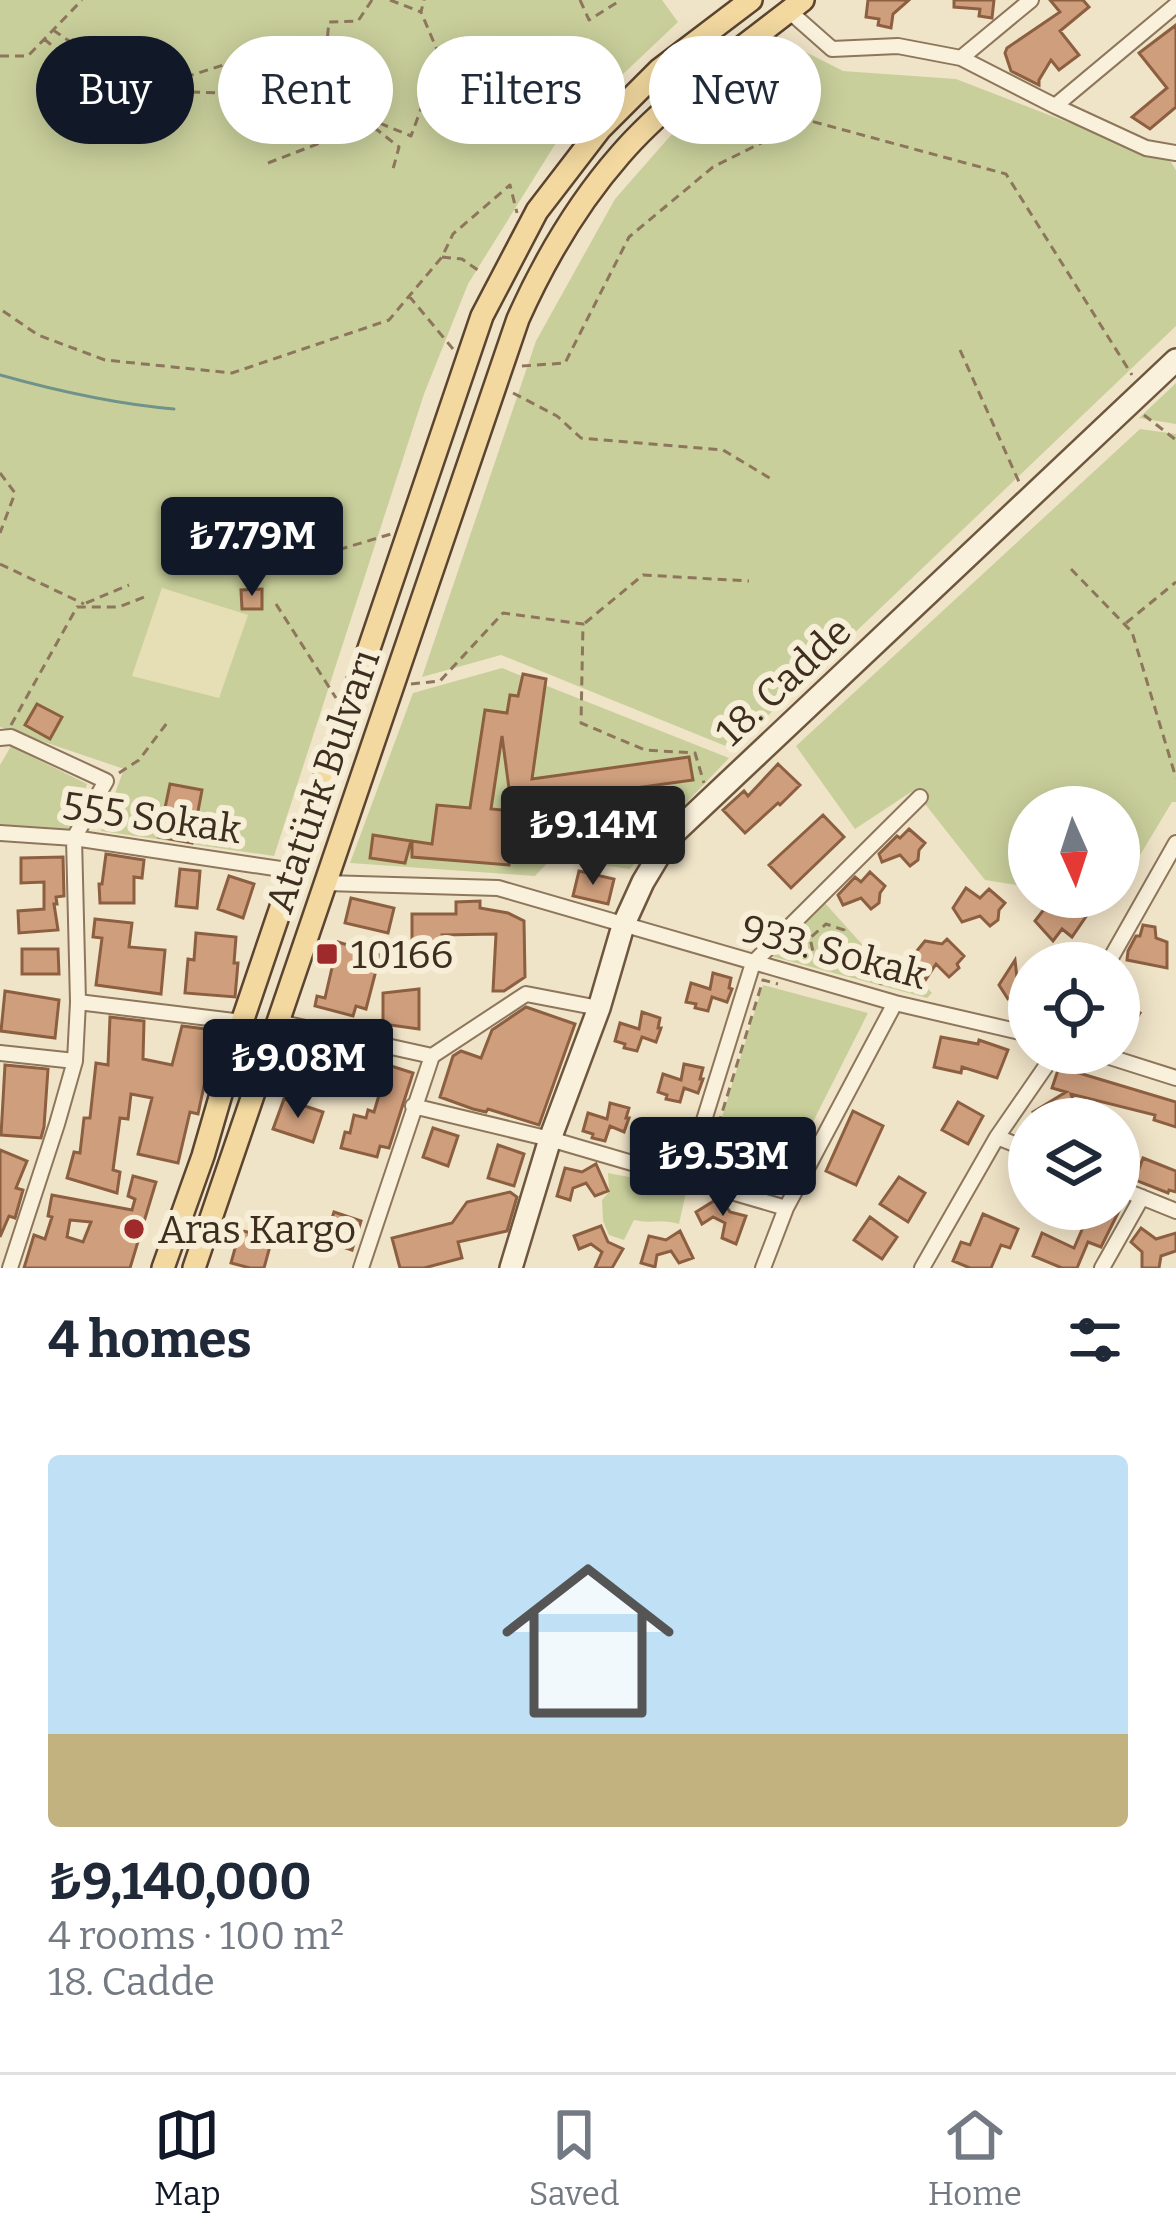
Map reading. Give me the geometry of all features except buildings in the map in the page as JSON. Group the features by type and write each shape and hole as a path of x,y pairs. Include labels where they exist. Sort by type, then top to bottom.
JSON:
{"main road":[{"name":"Atatürk Bulvarı","path":"164,1268 242,1022 482,316 537,211 600,129 722,8 751,0"},
{"name":"Atatürk Bulvarı","path":"194,1268 498,376 539,272 621,153 685,94 796,5"}],"street":[{"path":"961,58 1031,0"},
{"path":"1055,106 1176,2"},
{"path":"796,5 832,49 898,46 961,58 1146,148 1176,153"},
{"name":"18. Cadde","path":"516,1267 550,1139 599,1008 622,926 670,837 1176,360"},
{"path":"2,738 11,737 106,781 74,838 75,1061 10,1268"},
{"path":"686,1178 753,963 920,797"},
{"name":"555 Sokak","path":"0,833 74,838 294,871"},
{"path":"1120,942 1176,843"},
{"name":"933. Sokak","path":"326,884 498,888 895,1003 1008,1029"},
{"path":"361,1268 432,1056 526,994 599,1008"},
{"path":"78,1002 242,1022"},
{"path":"764,1268 786,1208 895,1003"},
{"path":"278,1022 432,1056"},
{"path":"0,1053 75,1061"},
{"path":"1140,1067 1176,1078"},
{"path":"922,1268 1041,1074"},
{"path":"413,1106 550,1139 786,1208"},
{"path":"998,1137 1008,1141"},
{"path":"1102,1268 1142,1197 1176,1211"}],"path":[{"path":"47,36 82,0"},
{"path":"327,36 329,22 358,21 372,0"},
{"path":"390,0 422,12"},
{"path":"393,129 411,136 440,57 422,12 424,0"},
{"path":"580,0 589,20 621,0"},
{"path":"53,30 112,70 158,62 182,78 218,67"},
{"path":"0,56 28,56 36,48"},
{"path":"498,376 565,363 629,237 713,167 807,120 1006,173 1136,398 1176,440"},
{"path":"393,142 399,147 393,169"},
{"path":"268,163 317,144"},
{"path":"3,310 38,334 104,360 232,373 389,320 442,256 453,234 510,184 523,238"},
{"path":"442,256 462,260 499,284"},
{"path":"409,296 466,363"},
{"path":"960,350 1027,500"},
{"path":"498,376 557,416 581,439 723,450 773,480"},
{"path":"0,473 15,493 0,533"},
{"path":"249,549 332,552 410,528"},
{"path":"0,564 84,604"},
{"path":"1071,569 1132,632 1176,778"},
{"path":"392,686 440,681 503,613 583,624 643,575 749,581"},
{"path":"1124,624 1176,582"},
{"path":"2,738 77,607 129,585"},
{"path":"77,607 119,607 147,596"},
{"path":"276,604 347,715"},
{"path":"583,624 581,723 645,749 694,753 710,800"},
{"path":"106,781 139,760 167,723"},
{"path":"826,982 832,962 846,950 844,930 826,924 810,938 814,956 832,962 884,974 875,997"},
{"path":"703,1175 763,980 785,986"}],"shaded area":[{"path":"162,588 248,615 219,699 132,676"}],"green space":[{"path":"0,0 662,0 678,22 663,36 649,36 649,49 625,72 625,36 417,36 417,144 555,144 468,284 424,394 274,856 101,831 124,769 0,727","holes":["162,588 248,615 219,698 132,676"]},
{"path":"821,60 843,71 956,79 1171,162 1176,170 1176,326 733,749 501,655 422,677 536,341 615,199 663,144 821,144"},
{"path":"1176,383 1176,424 1139,418"},
{"path":"1140,429 1176,434 1176,802 1140,855 1140,786 1008,786 1008,884 985,880 914,790 855,829 796,746"},
{"path":"502,668 729,758 630,869 552,858 535,876 350,863 413,693"},
{"path":"11,746 87,784 71,829 0,825 0,765"},
{"path":"824,902 878,962 895,955 932,993 927,998 770,956"},
{"path":"763,985 868,1013 779,1189 705,1172"},
{"path":"608,1173 687,1188 679,1224 634,1220 624,1240 609,1235 602,1200 609,1192"}],"waterway":[{"path":"0,375 86,396 174,409"}],"place":[{"name":"10166","path":"327,954"},
{"name":"Aras Kargo","path":"134,1229"}]}
